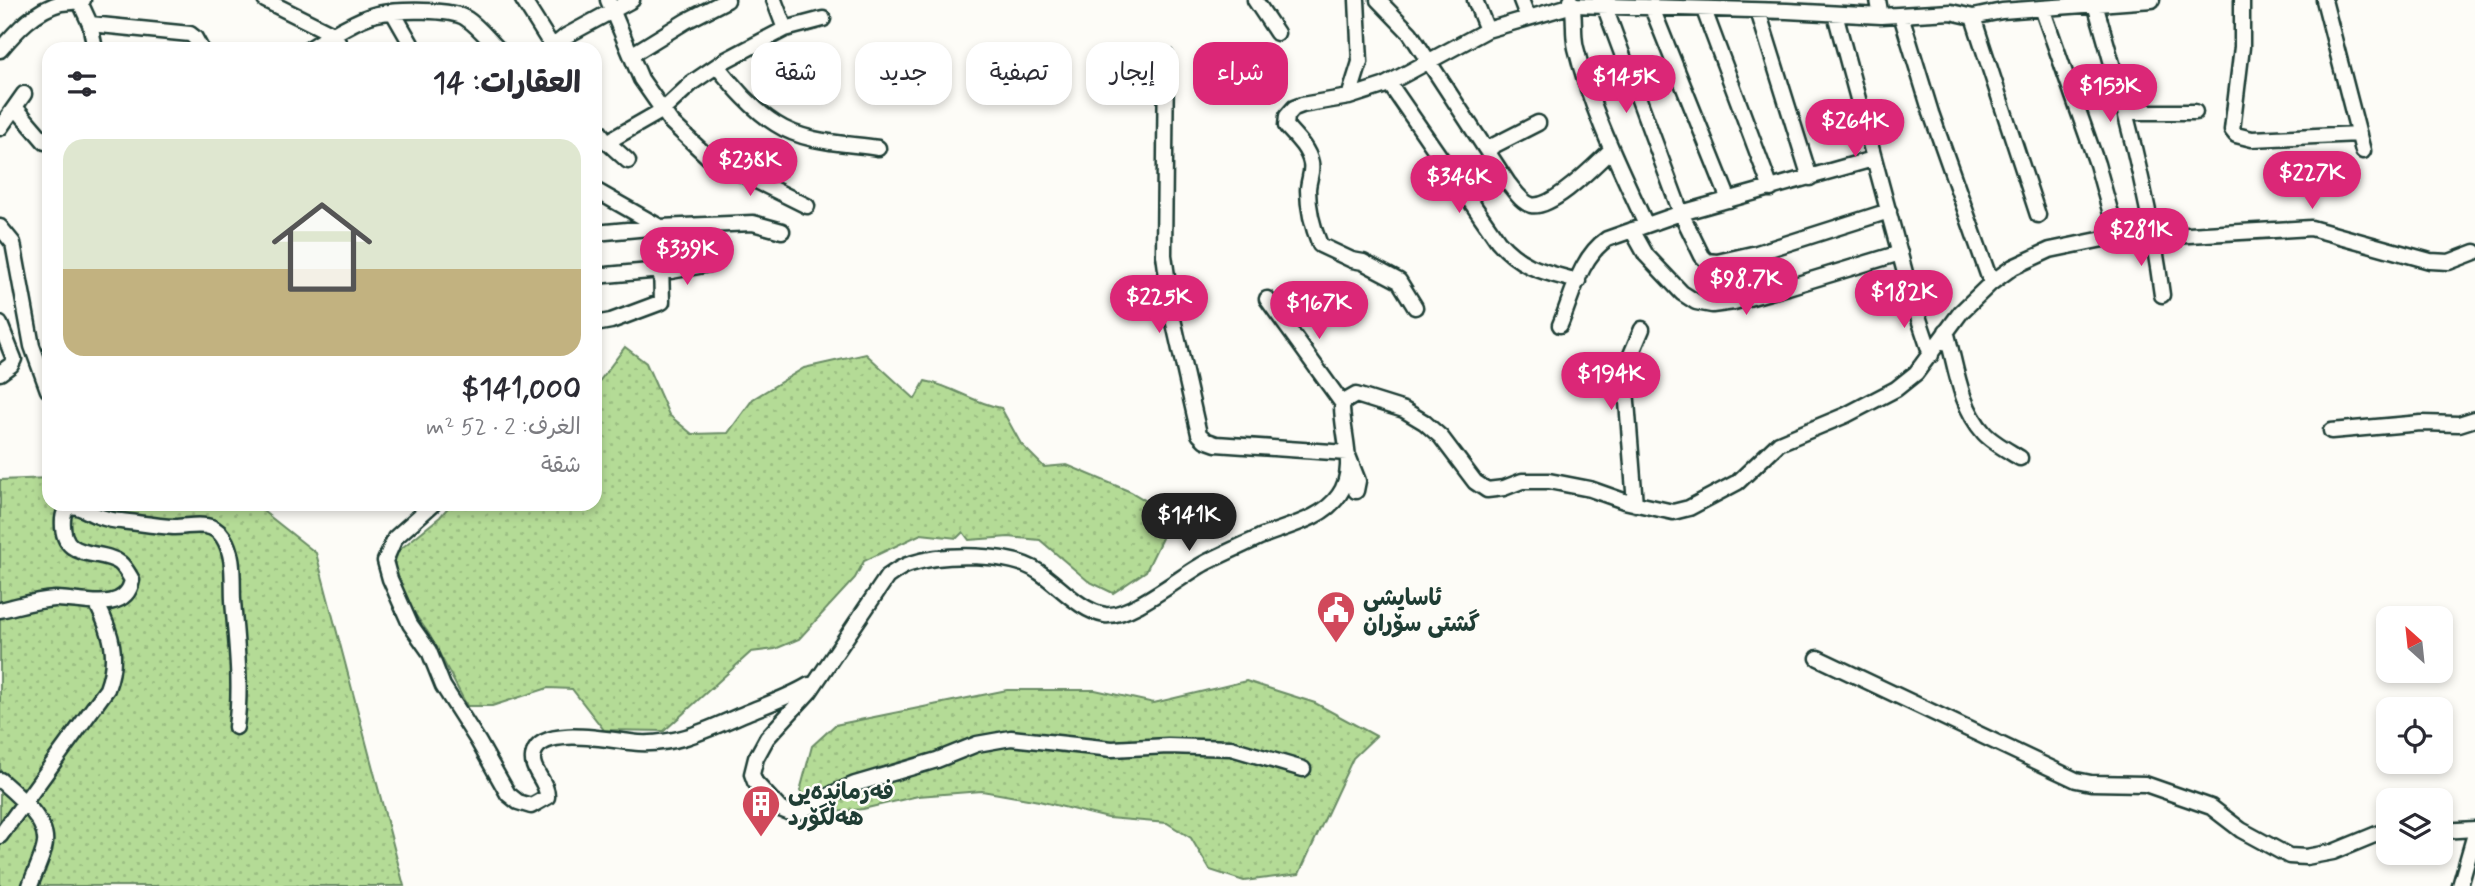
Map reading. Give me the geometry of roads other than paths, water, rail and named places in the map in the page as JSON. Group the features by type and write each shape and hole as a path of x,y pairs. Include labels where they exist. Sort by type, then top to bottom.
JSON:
{"street":[{"path":"0,50 23,24 38,13 60,4 81,0 94,42"},
{"path":"265,0 333,34 338,42"},
{"path":"523,0 548,42"},
{"path":"558,42 611,5 632,0"},
{"path":"631,54 727,0"},
{"path":"774,0 785,29"},
{"path":"1255,0 1277,33"},
{"path":"1349,97 1360,62 1357,0"},
{"path":"1378,0 1410,33 1508,183 1522,199 1539,205 1571,186 1611,150"},
{"path":"1475,0 1487,30"},
{"path":"1521,0 1528,18"},
{"path":"1878,0 1881,16"},
{"path":"1415,307 1399,281 1363,262 1352,260 1320,245 1313,229 1308,188 1311,161 1303,146 1286,126 1286,116 1301,105 1349,97 1389,83 1487,30 1572,3 1652,8 1676,4 1704,10 1742,5 1758,11 1788,6 1881,16 1950,6 1973,17 2002,11 2152,0"},
{"path":"2242,0 2242,47 2232,130 2236,135 2252,139 2359,134"},
{"path":"2324,0 2363,151"},
{"path":"1572,3 1575,46 1646,255 1682,293 1696,302 1712,305 1734,302 1900,253"},
{"path":"2095,4 2125,112 2154,237 2162,295"},
{"path":"323,42 333,34 371,16 431,5 467,18 491,42"},
{"path":"611,5 641,79 671,122 708,157 807,206"},
{"path":"1604,5 1681,213 1707,261 1717,262 1757,253 1889,211"},
{"path":"1652,8 1729,201"},
{"path":"2042,8 2097,164 2112,214 2113,237"},
{"path":"1704,10 1771,189"},
{"path":"1758,11 1810,178"},
{"path":"394,13 410,42"},
{"path":"1835,13 1911,295 1931,355"},
{"path":"1900,15 1935,125 1991,283"},
{"path":"1973,17 2038,215"},
{"path":"607,142 663,110 693,82 717,66 785,29 823,19"},
{"path":"90,24 190,34 197,42"},
{"path":"717,66 735,89 777,125 820,140 878,148"},
{"path":"1389,83 1498,241 1510,254 1534,269 1578,281"},
{"path":"0,128 24,94"},
{"path":"1166,105 1164,255 1173,319 1199,434 1205,440 1216,444 1347,453"},
{"path":"15,107 42,138"},
{"path":"2125,112 2195,112"},
{"path":"1487,149 1538,123"},
{"path":"602,135 628,161"},
{"path":"1560,325 1588,256 1607,239 1681,213 1873,159"},
{"path":"602,194 660,227"},
{"path":"602,232 753,223 782,231"},
{"path":"602,323 662,302 660,227"},
{"path":"0,228 13,243 32,346 42,374"},
{"path":"1342,403 1356,395 1404,410 1441,437 1475,482 1493,491 1522,481 1549,481 1590,489 1635,504 1673,512 1689,508 1738,482 1779,443 1846,415 1896,389 1916,373 1961,312 1991,283 2012,267 2050,250 2113,237 2311,228 2430,261 2449,262 2475,252"},
{"path":"602,274 671,271 710,264"},
{"path":"1267,299 1342,403 1349,472 1338,498 1327,508 1307,519 1205,563 1119,614 1098,613 1037,570 1021,562 1004,558 936,559 910,564 887,577 817,681 767,738 756,758 752,774 764,793 780,809 790,814 855,784 937,760 976,744 1011,738 1112,749 1168,746 1231,748 1303,769"},
{"path":"0,324 14,359 11,365 0,373"},
{"path":"1635,504 1625,376 1627,364 1642,329"},
{"path":"1946,331 1957,367 1959,385 1972,414 1984,434 2020,458"},
{"path":"2331,430 2421,423 2459,424 2475,419"},
{"path":"1347,453 1359,481 1356,491"},
{"path":"0,610 56,599 108,603 131,588 132,580 120,563 76,550 70,543 63,519 66,511"},
{"path":"89,511 116,521 173,527 208,526 218,530 229,549 232,569 240,672 236,727"},
{"path":"424,511 396,538 385,561 390,579 410,624 429,651 443,686 508,794 518,802 531,806 547,797 547,790 533,763 539,744 552,738 569,736 642,743 699,735 774,703 817,681"},
{"path":"0,835 107,689 114,671 113,644 108,625 97,604"},
{"path":"1818,658 2076,780 2091,783 2145,784 2211,807 2241,830 2289,856 2306,857 2333,852 2376,834"},
{"path":"0,780 36,814 44,831 45,843 30,886"},
{"path":"2453,831 2475,831 2460,886"}],"place":[{"name":"ئاسایشی گشتی سۆران","path":"1336,644"},
{"name":"فەرماندەیی هەڵگۆرد","path":"761,838"}]}
